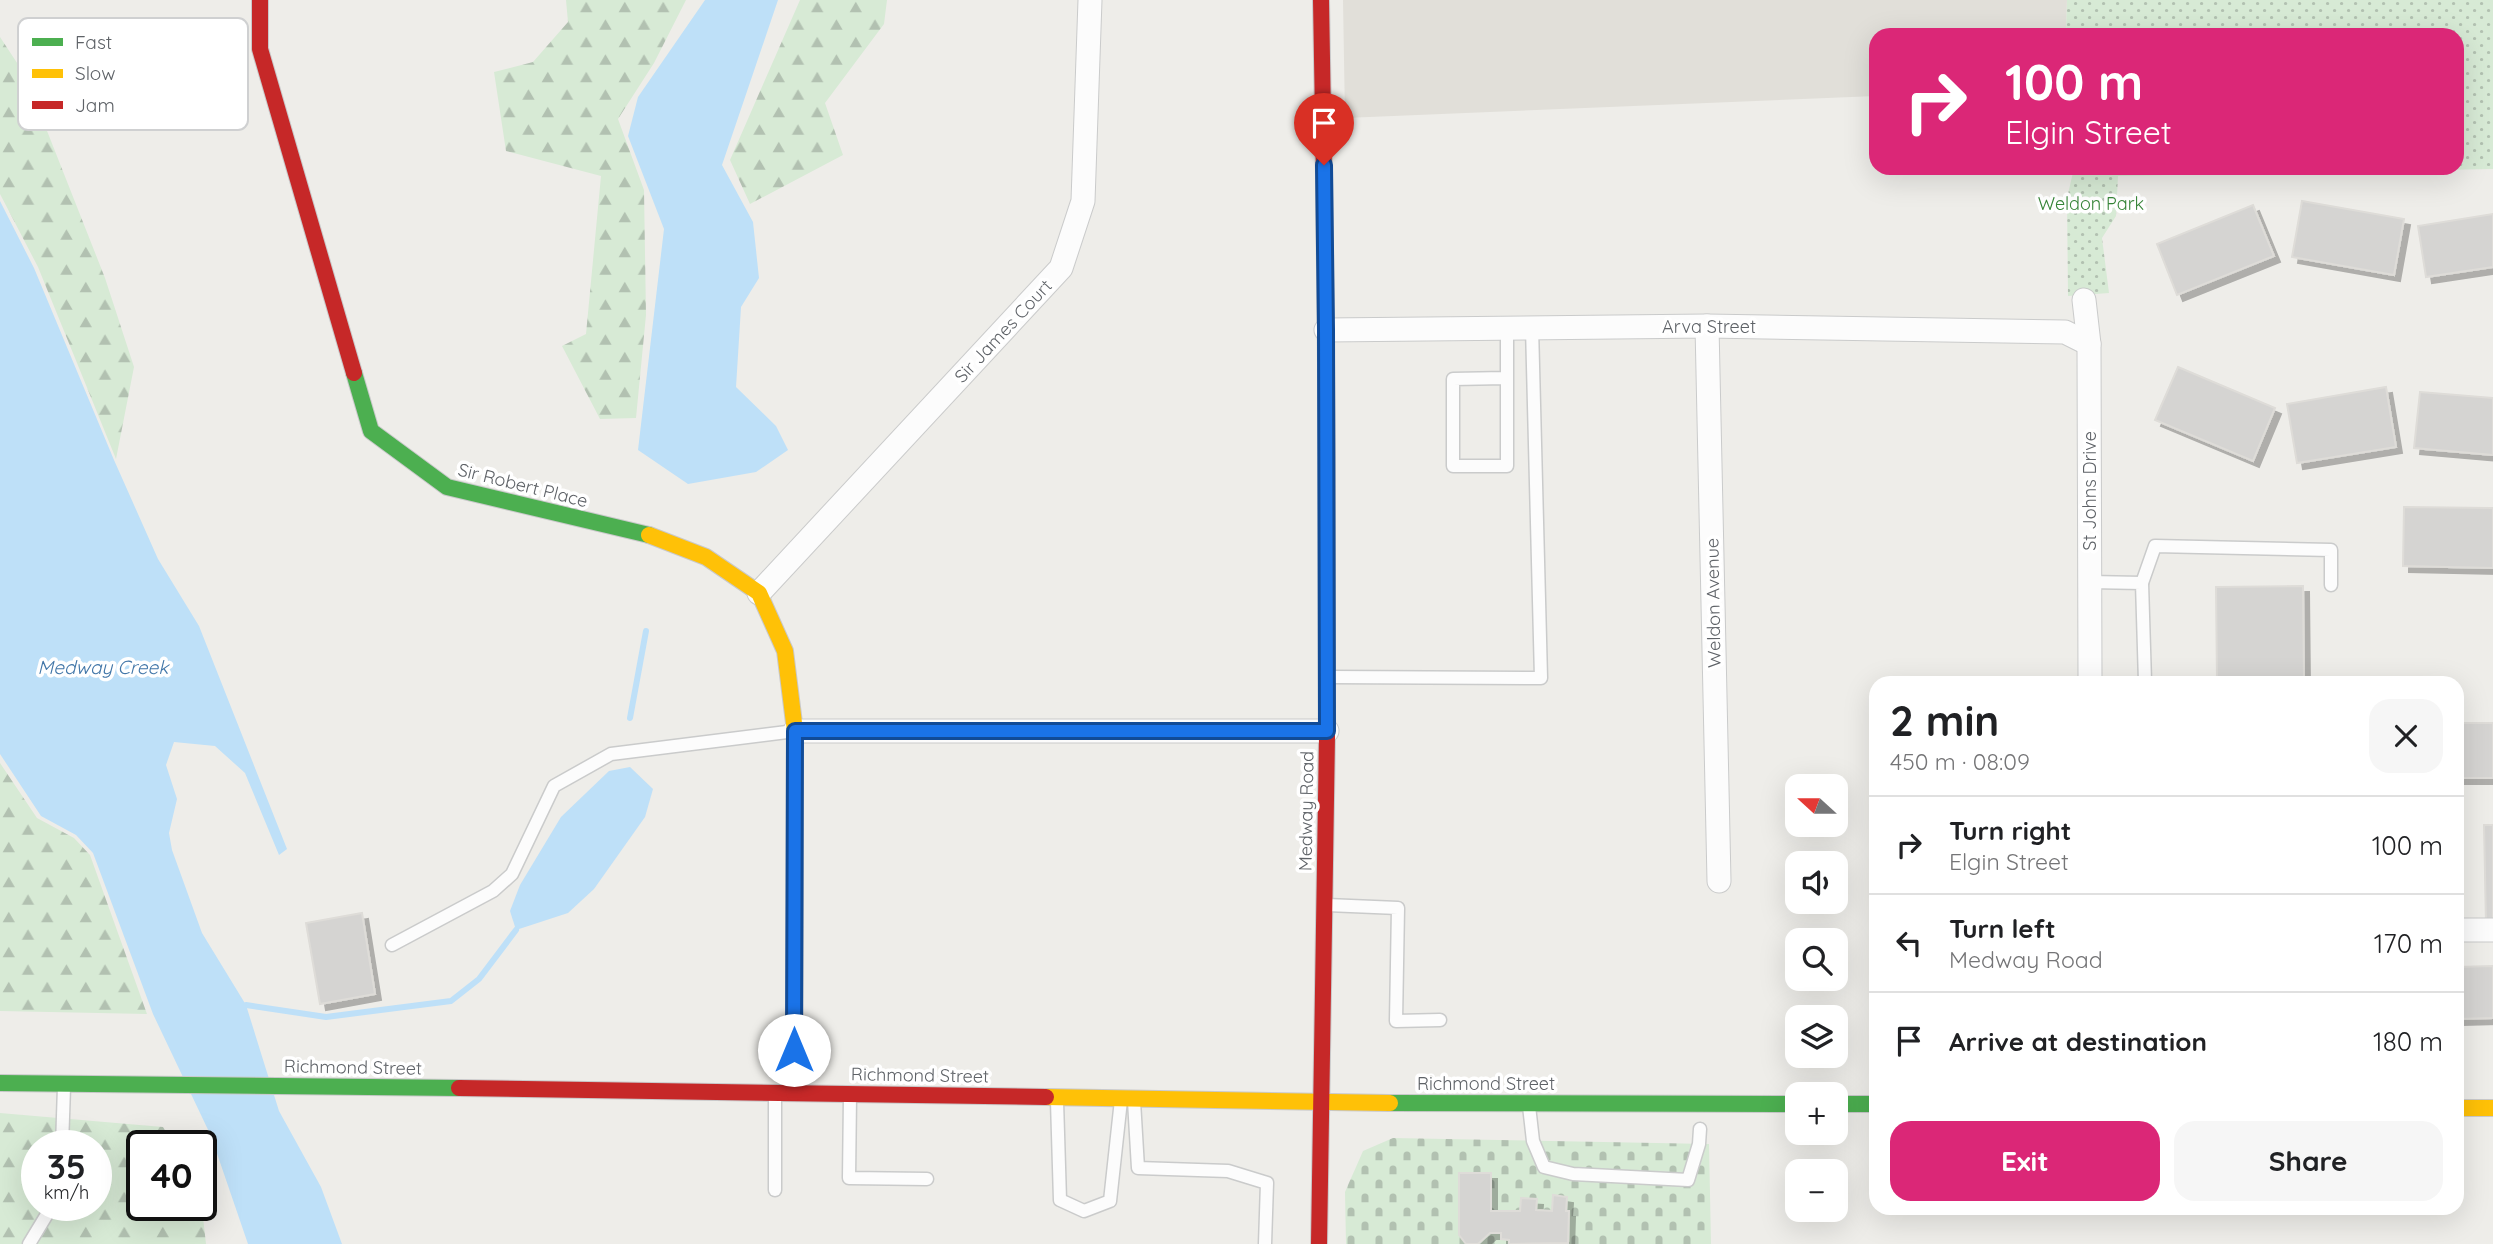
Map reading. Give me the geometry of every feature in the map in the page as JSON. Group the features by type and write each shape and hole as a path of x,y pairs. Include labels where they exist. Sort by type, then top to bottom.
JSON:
{"main road":[{"name":"Sir Robert Place","path":"260,0 260,49 370,431 447,487 658,537 706,557 759,593"},
{"name":"Medway Road","path":"1319,1244 1318,1104 1327,731 1326,330 1321,0"},
{"path":"759,593 785,651 795,731 794,1093"},
{"name":"Richmond Street","path":"0,1083 1127,1098 1318,1104 1785,1104"},
{"path":"1848,1104 1869,1104"},
{"path":"2464,1108 2493,1108"}],"street":[{"name":"Sir James Court","path":"759,593 1061,268 1083,201 1090,0"},
{"name":"St Johns Drive","path":"2084,300 2089,344 2091,676"},
{"name":"Arva Street","path":"1326,330 1707,326 2065,332 2089,344"},
{"name":"Weldon Avenue","path":"1707,326 1719,881"},
{"path":"795,731 1327,731"},
{"path":"2464,930 2493,930"},
{"path":"2493,1108 2493,1116"}],"lane":[{"path":"1505,378 1453,379 1452,466 1507,466 1507,327"},
{"path":"1327,677 1541,678 1532,327"},
{"path":"2145,676 2142,583 2155,546 2330,551 2331,584"},
{"path":"2090,582 2142,583"},
{"path":"392,945 493,891 503,883 512,874 554,786 611,754 795,731"},
{"path":"1323,904 1398,908 1396,1021 1440,1020"},
{"path":"63,1130 64,1083"},
{"path":"775,1093 775,1190"},
{"path":"850,1094 849,1178 928,1179"},
{"path":"1057,1097 1060,1200 1084,1211 1110,1201 1127,1098"},
{"path":"1127,1098 1138,1168 1228,1171 1266,1183 1265,1244"},
{"path":"1529,1102 1533,1141 1544,1167 1573,1174 1688,1180 1699,1144 1700,1129"},
{"path":"29,1244 43,1221"}],"shaded area":[{"path":"1343,0 2067,0 2066,28 1869,28 1869,96 1345,118"}],"green space":[{"path":"566,0 686,0 654,63 618,119 644,190 646,315 636,418 600,419 562,346 586,334 601,176 506,151 494,72 533,62 568,22"},
{"path":"800,0 887,0 884,24 825,103 843,155 750,204 730,160"},
{"name":"Weldon Park","path":"2067,0 2493,0 2493,169 2464,170 2464,28 2066,28"},
{"path":"0,37 18,64 18,130 47,130 105,278 134,367 116,459 38,267 0,194"},
{"name":"Weldon Park","path":"2072,175 2172,175 2118,176 2116,216 2102,238 2109,293 2068,296 2067,198"},
{"path":"0,763 37,818 74,838 90,855 147,1014 0,1011"},
{"path":"0,1113 163,1127 165,1130 126,1130 126,1221 203,1221 206,1244 0,1244"},
{"path":"1393,1138 1709,1144 1711,1244 1346,1244 1345,1192 1363,1151"}],"water":[{"path":"705,0 778,0 722,165 753,222 759,278 741,307 736,387 776,426 788,450 756,472 688,484 638,450 664,229 628,136 638,97"},
{"name":"Medway Creek","path":"0,201 34,268 158,559 199,626 287,849 279,855 245,773 215,746 174,742 166,765 177,799 169,833 172,850 202,933 246,1005 279,1111 321,1187 342,1244 248,1244 217,1154 217,1130 208,1130 153,1014 93,853 76,835 41,816 0,754"},
{"path":"630,767 653,789 645,817 594,889 568,913 516,930 510,911 520,885 561,817 609,771"}],"building":[{"path":"2302,201 2404,219 2394,275 2292,257"},
{"path":"2253,205 2274,256 2177,295 2157,244"},
{"path":"2493,214 2493,267 2426,277 2418,226"},
{"path":"2178,367 2275,408 2253,461 2155,420"},
{"path":"2386,387 2396,447 2297,463 2287,404"},
{"path":"2420,392 2493,398 2493,455 2414,448"},
{"path":"2404,507 2493,508 2493,568 2403,566"},
{"path":"2303,586 2304,676 2217,676 2216,587"},
{"path":"2464,723 2493,723 2493,778 2464,778"},
{"path":"2484,825 2493,825 2493,924 2486,924"},
{"path":"362,913 375,994 320,1004 306,923"},
{"path":"2493,966 2493,1018 2464,1019 2464,967"},
{"path":"1459,1173 1491,1173 1491,1211 1520,1211 1521,1198 1537,1199 1536,1210 1552,1211 1553,1195 1567,1197 1568,1243 1509,1244 1509,1240 1501,1239 1501,1233 1490,1233 1478,1244 1466,1244 1459,1235"}],"waterway":[{"path":"630,718 646,631"},
{"path":"246,1005 326,1017 451,1001 479,979 516,930"}],"traffic: fast":[{"path":"1324,175 1327,736"},
{"path":"354,373 371,431 447,487 649,535"},
{"path":"0,1083 459,1088"},
{"path":"1390,1103 1785,1104"},
{"path":"1848,1104 1869,1104"}],"traffic: slow":[{"path":"649,535 706,557 759,593 785,651 795,731 795,900"},
{"path":"1046,1097 1390,1103"},
{"path":"2464,1108 2493,1108"}],"traffic: jam":[{"path":"260,0 260,49 354,373"},
{"path":"1321,0 1324,175"},
{"path":"1319,1244 1327,736"},
{"path":"794,1093 795,900"},
{"path":"459,1088 1046,1097"}],"route":[{"path":"794,1050 795,731 1327,731 1324,165"}]}
